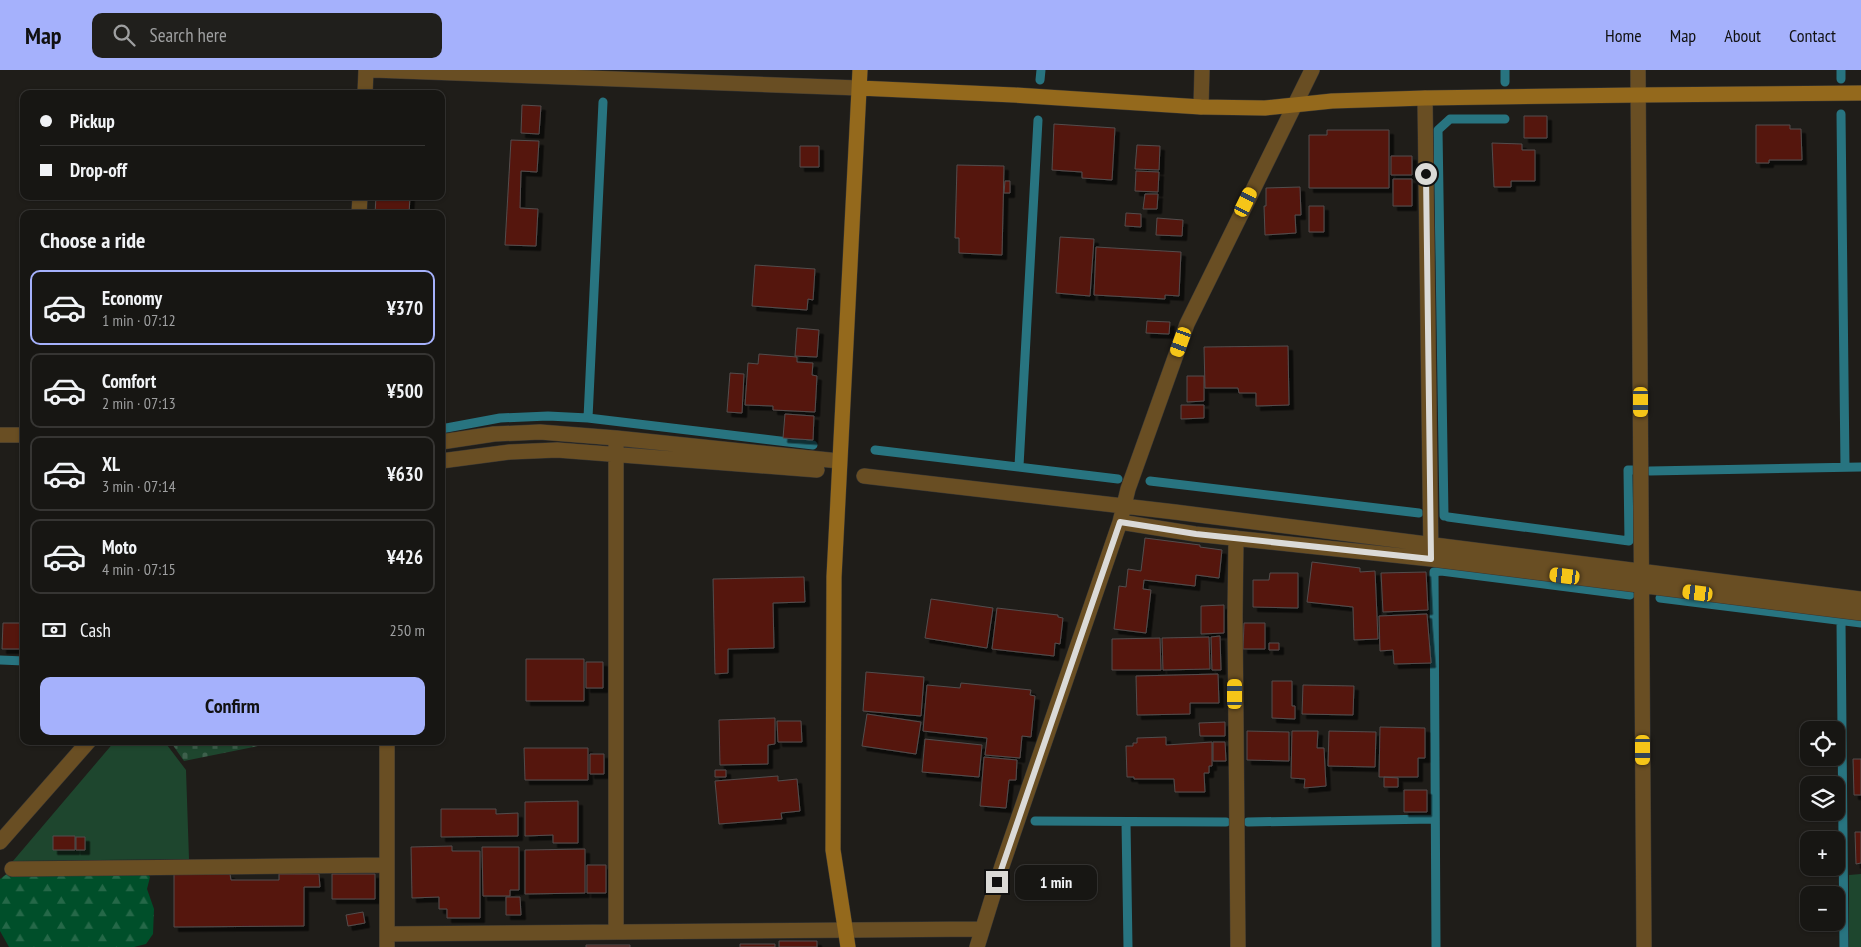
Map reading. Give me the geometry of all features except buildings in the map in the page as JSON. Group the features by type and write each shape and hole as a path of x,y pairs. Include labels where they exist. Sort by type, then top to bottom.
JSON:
{"street":[{"path":"365,90 366,70"},
{"path":"373,70 613,75 1014,95 1201,107 1265,108 1332,101 1425,98 1861,93"},
{"path":"848,947 833,850 834,577 860,70"},
{"path":"1201,107 1202,70"},
{"path":"977,947 1120,522 1128,489 1187,324 1312,70"},
{"path":"1638,70 1644,947"},
{"path":"1425,98 1431,552"},
{"path":"445,441 494,434 540,432 839,461"},
{"path":"0,435 20,435"},
{"path":"616,438 616,932"},
{"path":"445,460 510,452 557,450 817,470"},
{"path":"864,476 1124,506 1431,552 1642,578 1861,599"},
{"path":"1120,522 1236,538 1431,552"},
{"path":"1236,538 1238,947"},
{"path":"1642,578 1861,613"},
{"path":"0,842 85,745"},
{"path":"387,745 387,940 616,932 982,929"},
{"path":"12,869 387,865"}],"green space":[{"path":"112,745 167,745 186,770 189,859 13,861"},
{"path":"173,745 263,745 184,761"},
{"path":"146,872 150,877 147,889 154,909 153,934 146,944 134,947 9,947 0,931 0,879 8,873"},
{"path":"1861,874 1861,947 1849,947 1849,875"}],"waterway":[{"path":"1040,80 1041,70"},
{"path":"1505,70 1505,82"},
{"path":"1841,70 1841,79"},
{"path":"588,418 603,102"},
{"path":"1841,114 1845,467"},
{"path":"1444,516 1438,130 1450,119 1505,119"},
{"path":"1019,466 1038,120"},
{"path":"445,428 500,418 548,416 588,418 813,445"},
{"path":"875,450 1118,479"},
{"path":"1650,471 1861,467"},
{"path":"1448,517 1629,541 1628,470 1633,470"},
{"path":"1150,481 1419,513"},
{"path":"1436,947 1434,572 1441,571 1630,595"},
{"path":"1660,598 1861,623"},
{"path":"1841,621 1844,947"},
{"path":"0,660 20,661"},
{"path":"1248,822 1435,819"},
{"path":"1035,821 1226,822"},
{"path":"1126,822 1128,947"}],"route":[{"path":"997,882 1120,522 1196,534 1431,559 1426,174"}]}
